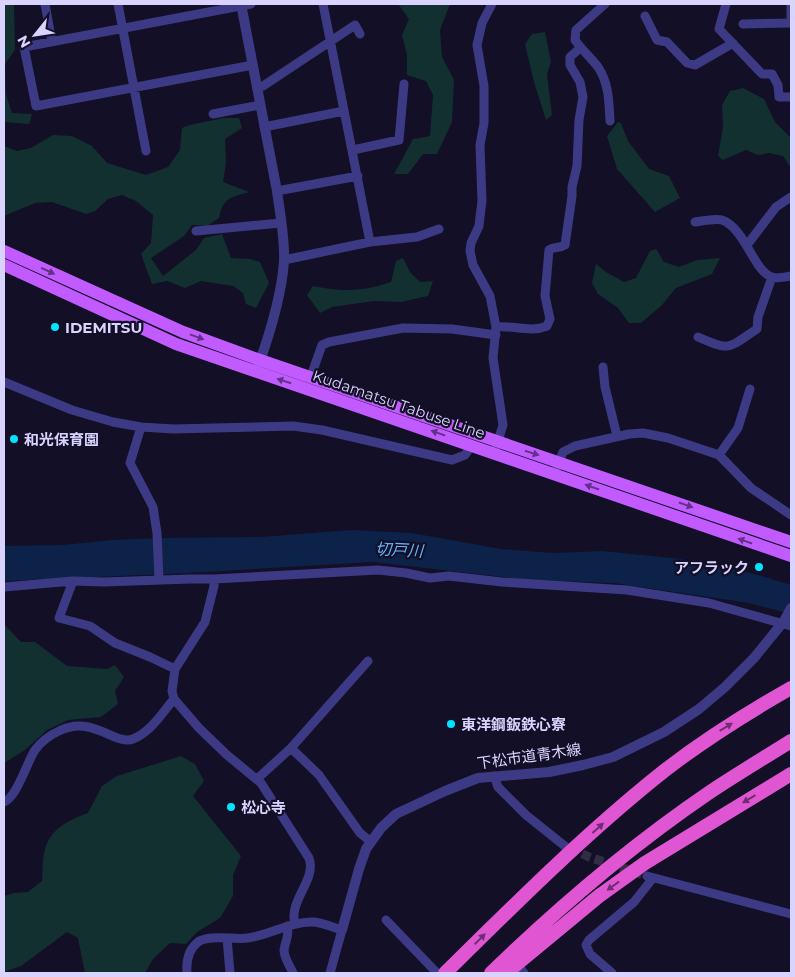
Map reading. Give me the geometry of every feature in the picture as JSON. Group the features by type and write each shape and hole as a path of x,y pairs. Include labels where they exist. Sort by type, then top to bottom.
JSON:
{"highway":[{"path":"446,973 598,828 664,771 717,733 791,688"},
{"path":"491,973 541,925 645,839 711,791 791,742"},
{"path":"506,973 520,968 599,896 645,863 791,774"}],"main road":[{"name":"Kudamatsu Tabuse Line","path":"4,251 258,366 472,445 496,447 559,462 791,542"},
{"name":"Kudamatsu Tabuse Line","path":"4,265 176,344 258,366 311,376 496,447 554,474 788,555"}],"street":[{"path":"45,4 52,42"},
{"path":"118,4 146,152"},
{"path":"253,65 36,106 24,47 244,4 257,88 277,191 284,260 277,302 258,366"},
{"path":"323,4 370,242"},
{"path":"492,4 482,23 477,45 484,86 484,123 480,145 482,201 479,226 470,243 470,251 473,265 490,296 496,331 493,358 503,425 496,447"},
{"path":"605,4 576,30 575,40 598,67 604,78 609,96 610,121"},
{"path":"726,4 719,29 762,74 772,74 778,85 779,97 791,97"},
{"path":"743,24 791,23 791,4"},
{"path":"645,16 657,40 666,42 687,64 695,64 733,44"},
{"path":"257,88 263,86 355,25 360,34"},
{"path":"311,376 322,345 328,342 403,328 496,331 505,326 538,330 547,326 550,319 545,296 549,250 553,247 562,247 564,245 572,187 577,166 579,120 583,97 580,82 570,65 570,57 580,48"},
{"path":"353,150 399,140 404,84"},
{"path":"213,114 260,105"},
{"path":"264,127 344,111"},
{"path":"277,191 358,176"},
{"path":"747,245 776,207 791,197"},
{"path":"695,222 720,220 729,224 747,245 766,274 781,278 791,276"},
{"path":"196,231 281,223"},
{"path":"284,260 370,242 417,237 439,229"},
{"path":"698,337 724,348 757,329 758,317 772,277"},
{"path":"603,367 605,387 617,436"},
{"path":"4,382 72,410 113,422 141,427 174,429 293,426 322,430 452,460 465,455 472,445"},
{"path":"719,455 738,428 750,389"},
{"path":"141,427 130,463 153,506 157,534 159,578"},
{"path":"554,474 563,452 575,446 617,436 644,433 668,438 719,455 751,488 791,515"},
{"path":"788,555 791,542"},
{"path":"4,587 73,581 104,582 159,578 214,580 378,570 430,578 450,576 502,582 627,590 709,603 785,624"},
{"path":"214,580 205,622 175,669 172,691 174,699 183,712 220,749 257,779 309,858 311,864 294,911 284,950 293,973"},
{"path":"73,581 59,618 90,626 115,643 175,669"},
{"name":"下松市道青木線","path":"330,973 359,869 370,841 396,814 467,781 494,776 549,772 583,765 613,757 664,732 699,709 725,687 785,624 791,608"},
{"path":"257,779 291,748 368,661"},
{"path":"4,802 14,794 36,748 48,736 62,729 76,726 92,726 119,739 128,741 134,739 161,717 174,699"},
{"path":"291,748 318,775 360,833 370,841"},
{"path":"494,776 498,787 526,815 566,847"},
{"path":"612,973 590,954 586,944 634,902 650,877 791,914"},
{"path":"386,920 437,973"},
{"path":"187,973 187,960 191,948 200,940 247,938 291,925 314,922 342,930"},
{"path":"227,938 230,973"}],"green space":[{"path":"4,4 14,4 15,50 5,64 6,94 12,113 32,114 29,124 4,122"},
{"path":"398,4 450,4 440,30 442,57 454,80 452,122 437,154 423,154 408,174 394,174 413,139 430,136 433,95 426,81 407,75 407,55 402,35 409,19"},
{"path":"545,32 551,62 547,74 552,115 546,120 525,44 532,34"},
{"path":"743,88 764,99 775,122 791,138 791,168 783,156 769,153 758,155 746,150 723,160 718,156 723,127 722,105 730,91"},
{"path":"222,118 239,118 242,128 225,139 226,163 223,182 249,192 229,199 223,206 219,218 207,226 192,225 184,236 151,258 163,276 196,250 204,238 222,234 231,258 250,259 260,262 269,283 256,308 246,304 243,293 233,286 201,281 185,288 167,281 152,284 141,254 151,243 153,215 136,201 122,195 108,199 95,211 86,214 52,202 35,203 4,216 4,146 17,151 31,148 53,135 72,136 92,146 107,163 146,175 168,167 180,150 182,128"},
{"path":"618,122 621,123 628,141 649,169 669,176 680,198 655,212 617,169 607,136"},
{"path":"656,249 664,262 679,267 697,260 720,258 712,274 676,288 662,305 641,323 629,323 618,308 598,294 592,283 596,264 624,282 636,278 650,251"},
{"path":"403,258 410,272 420,282 433,281 428,296 401,302 374,301 332,307 320,313 307,295 313,286 352,290 370,288 391,282 396,261"},
{"path":"4,624 21,642 35,642 67,666 107,669 115,665 124,677 115,691 118,704 101,717 68,720 47,730 25,750 4,763"},
{"path":"181,756 195,764 204,781 193,796 241,856 233,875 233,896 220,918 197,932 186,944 170,943 153,959 145,973 85,973 78,938 67,932 21,966 4,972 4,896 28,892 42,881 44,853 48,842 56,830 88,813 102,786 117,776"}],"water":[{"name":"切戸川","path":"351,530 412,533 501,549 554,553 602,551 681,559 755,574 791,585 791,614 749,603 614,583 529,580 373,562 189,573 4,581 4,546 63,545 111,540 161,538 261,537"}],"tunnel":[{"path":"570,848 589,857 647,876"}],"place":[{"name":"IDEMITSU","path":"55,327"},
{"name":"和光保育園","path":"14,439"},
{"name":"アフラック","path":"759,567"},
{"name":"東洋鋼鈑鉄心寮","path":"451,724"},
{"name":"松心寺","path":"231,807"}]}
